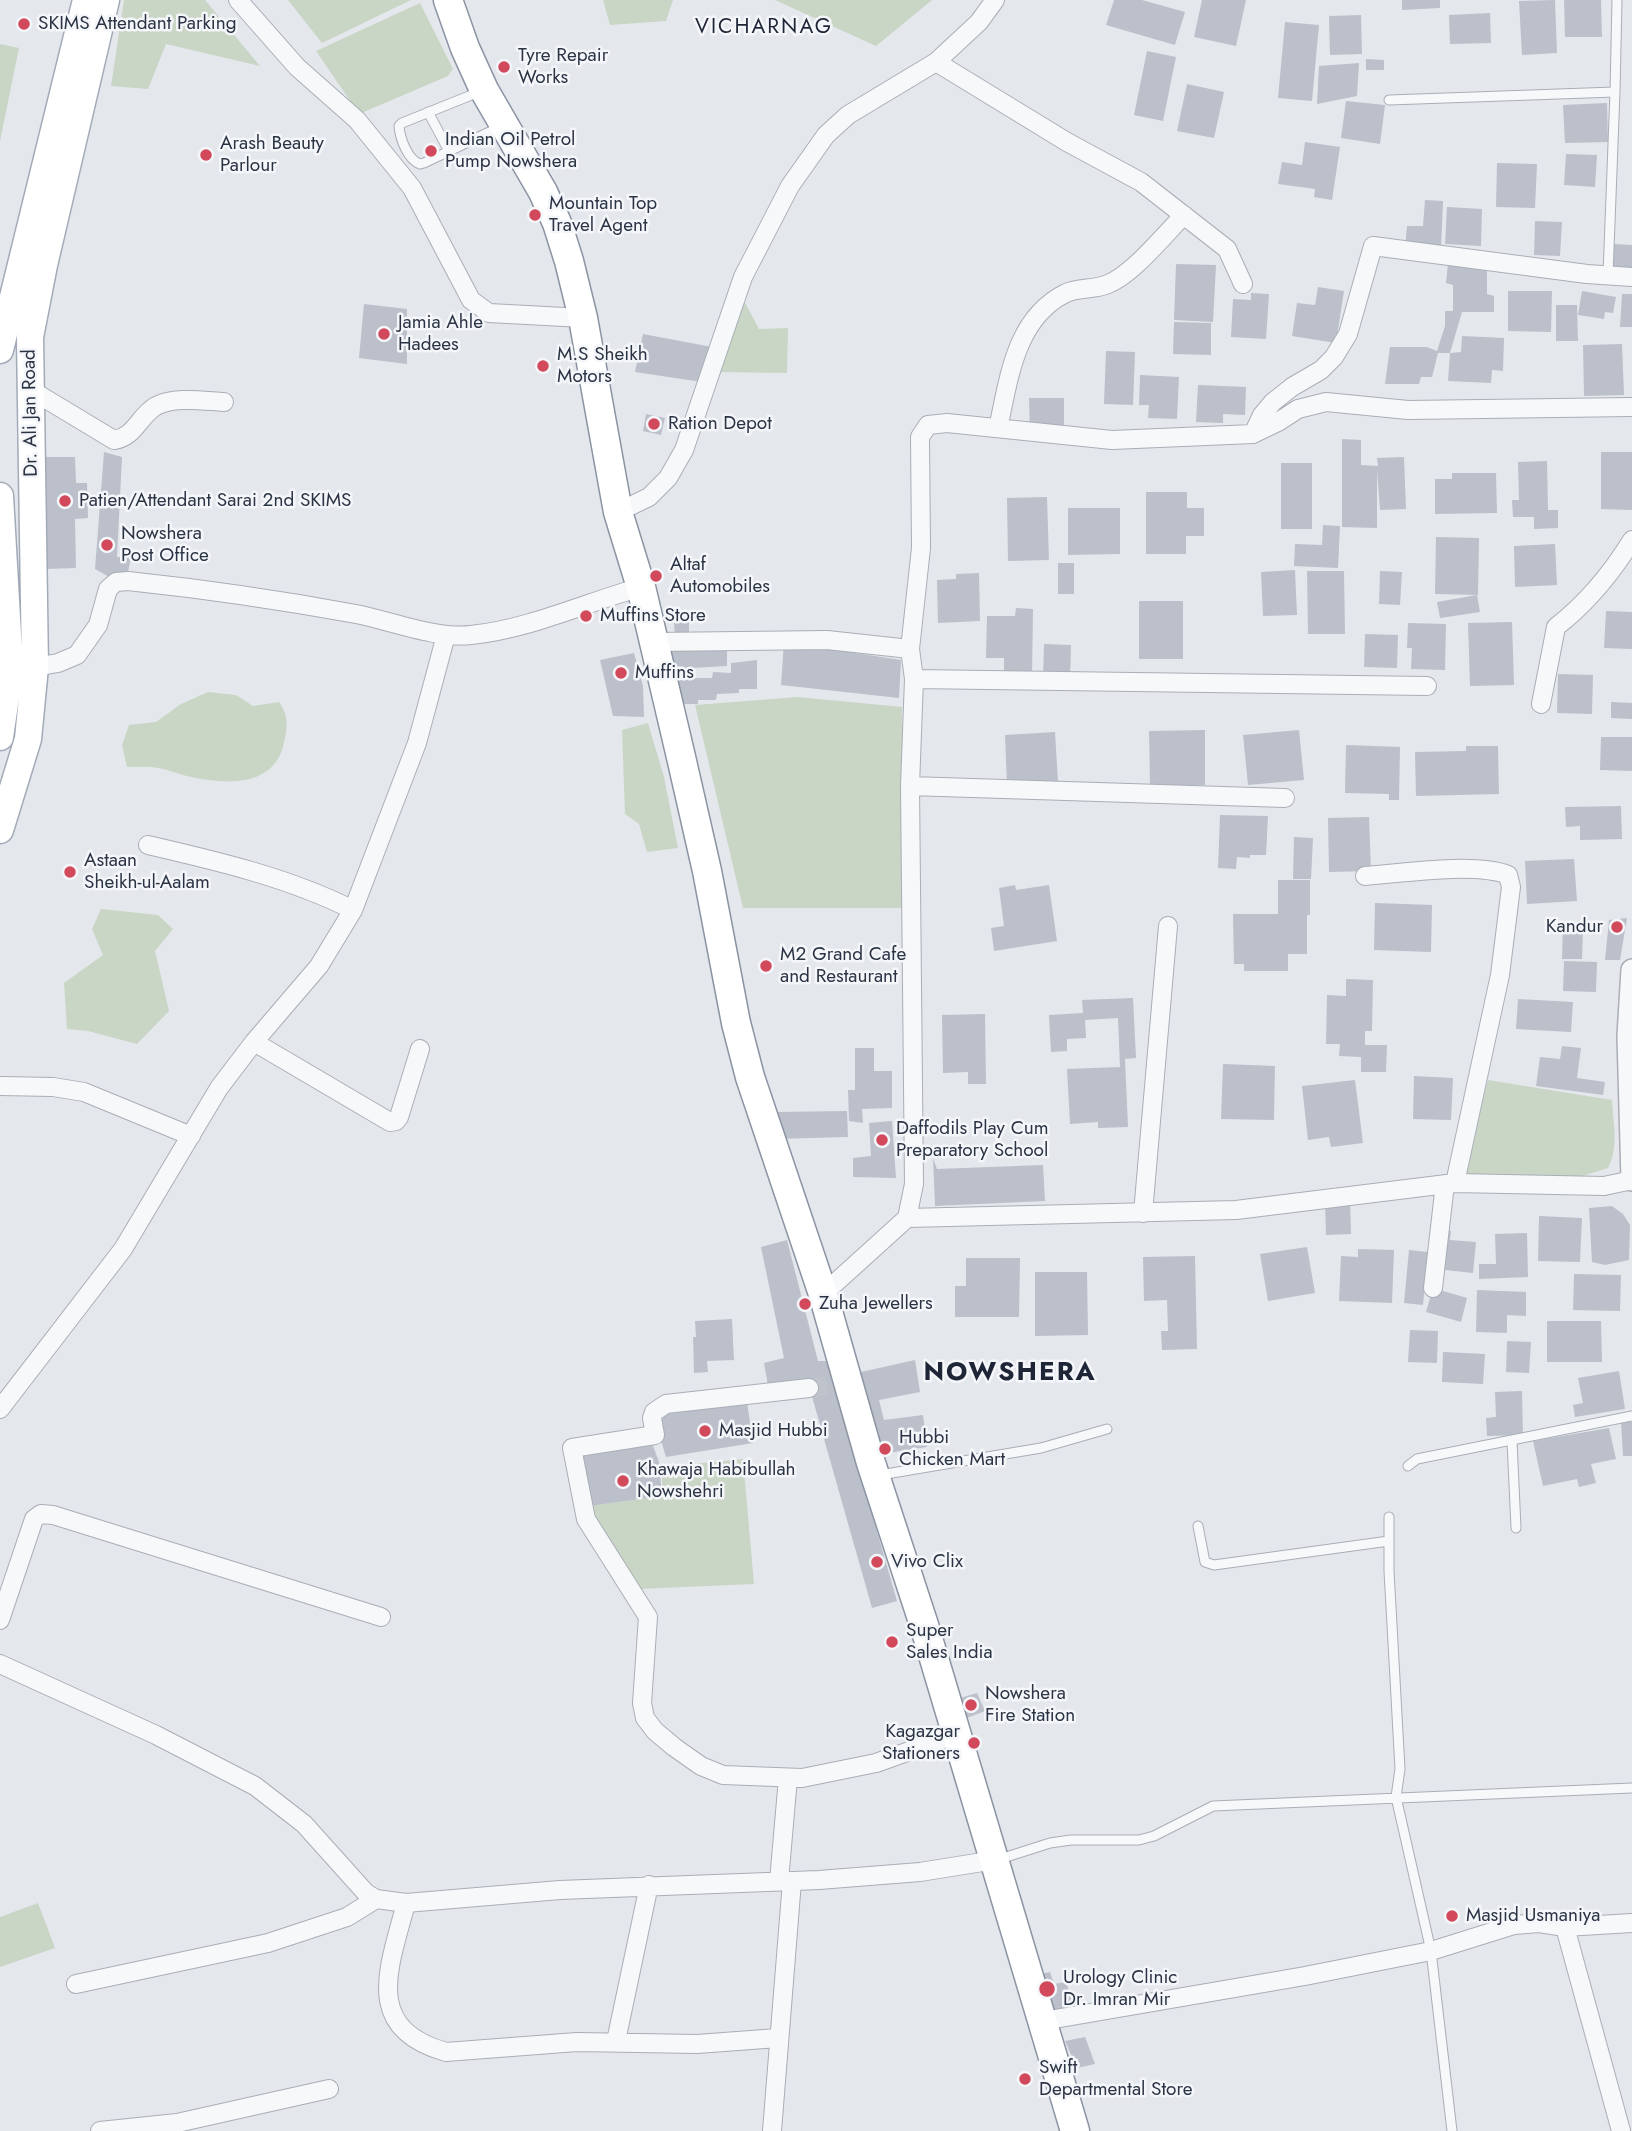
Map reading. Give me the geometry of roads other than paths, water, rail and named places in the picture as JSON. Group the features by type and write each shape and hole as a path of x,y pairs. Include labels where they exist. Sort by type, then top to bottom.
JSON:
{"highway":[{"path":"448,0 484,90 543,192 557,223 569,261 583,318 618,513 641,587 707,871 736,1023 769,1139 797,1211 823,1294 842,1383 875,1476 957,1734 1075,2131"}],"main road":[{"name":"Dr. Ali Jan Road","path":"2,343 86,0"},
{"name":"Dr. Ali Jan Road","path":"0,830 27,739 35,667 30,337 44,265 106,0"},
{"path":"2,343 30,337"},
{"name":"Dr. Ali Jan Road","path":"0,496 10,670 0,737"}],"street":[{"path":"238,0 298,67 357,120 412,188 471,300 478,307 489,313 583,318"},
{"path":"618,513 649,497 668,478 684,450 743,277 783,198 826,135 848,115 936,62 979,22 996,0"},
{"path":"936,62 1067,142 1141,182 1227,249 1243,284"},
{"path":"998,428 1015,351 1038,315 1067,293 1109,284 1134,266 1184,215"},
{"path":"1253,434 1262,415 1273,402 1321,370 1334,358 1348,334 1373,246 1632,277"},
{"path":"31,390 114,440 124,439 131,434 140,419 159,404 182,401 224,402"},
{"path":"823,1294 907,1218 914,1184 910,786 914,679 910,649 920,548 920,436 928,425 947,423 1112,440 1253,434 1298,409 1326,402 1408,410 1632,407"},
{"path":"1541,704 1556,627 1576,611 1609,574 1632,540"},
{"path":"35,667 58,663 78,655 98,625 108,589 116,582 128,580 235,593 357,615 446,635 470,635 523,625 641,587"},
{"path":"0,1409 123,1249 219,1088 319,966 353,910 417,743 446,635"},
{"path":"654,642 827,640 910,649"},
{"path":"914,679 1427,686"},
{"path":"910,786 1285,798"},
{"path":"148,845 202,857 324,895 353,910"},
{"path":"1364,876 1497,870 1508,875 1511,887 1500,975 1450,1184 1433,1288"},
{"path":"1143,1213 1168,926"},
{"path":"907,1218 1236,1210 1450,1184 1604,1186 1632,1180 1628,1036 1632,971"},
{"path":"254,1042 390,1122 399,1118 420,1049"},
{"path":"0,1086 53,1087 84,1092 191,1136"},
{"path":"809,1388 666,1404 653,1412 655,1435 572,1448 586,1520 648,1617 642,1703 645,1718 655,1731 674,1747 701,1766 723,1775 802,1778 876,1763 957,1734"},
{"path":"0,1620 34,1520 41,1514 53,1515 381,1617"},
{"path":"0,1664 156,1735 255,1786 304,1824 366,1893 376,1899 406,1903 649,1885 786,1881 920,1872 995,1860"},
{"path":"772,2131 789,1778"},
{"path":"616,2040 649,1885"},
{"path":"76,1984 268,1944 347,1917 376,1899"},
{"path":"406,1903 386,1990 390,2008 400,2027 425,2046 446,2052 616,2040 697,2044 778,2038"},
{"path":"1043,2021 1305,1976 1432,1951 1514,1925 1539,1923 1565,1927 1632,1923"},
{"path":"1565,1927 1621,2131"},
{"path":"100,2131 178,2127 329,2089"}],"lane":[{"path":"1608,275 1618,0"},
{"path":"484,90 399,126 400,135 413,161 420,164 503,125"},
{"path":"1389,100 1615,92"},
{"path":"428,112 449,151"},
{"path":"1408,1466 1417,1459 1632,1416"},
{"path":"875,1476 1041,1448 1107,1429"},
{"path":"1512,1441 1516,1528"},
{"path":"1389,1517 1391,1633 1399,1769 1396,1797 1432,1951 1452,2131"},
{"path":"1198,1526 1205,1562 1214,1565 1389,1541"},
{"path":"995,1860 1049,1843 1071,1840 1139,1840 1154,1836 1213,1806 1632,1788"}],"tunnel":[{"path":"809,1388 835,1384"}],"place":[{"name":"SKIMS Attendant Parking","path":"24,24"},
{"name":"Tyre Repair Works","path":"504,67"},
{"name":"Indian Oil Petrol Pump Nowshera","path":"431,151"},
{"name":"Arash Beauty Parlour","path":"206,155"},
{"name":"Mountain Top Travel Agent","path":"535,215"},
{"name":"Jamia Ahle Hadees","path":"384,334"},
{"name":"M.S Sheikh Motors","path":"543,366"},
{"name":"Ration Depot","path":"654,424"},
{"name":"Patien/Attendant Sarai 2nd SKIMS","path":"65,501"},
{"name":"Nowshera Post Office","path":"107,545"},
{"name":"Altaf Automobiles","path":"656,576"},
{"name":"Muffins Store","path":"586,616"},
{"name":"Muffins","path":"621,673"},
{"name":"Astaan Sheikh-ul-Aalam","path":"70,872"},
{"name":"Kandur","path":"1617,927"},
{"name":"M2 Grand Cafe and Restaurant","path":"766,966"},
{"name":"Daffodils Play Cum Preparatory School","path":"882,1140"},
{"name":"Zuha Jewellers","path":"805,1304"},
{"name":"Masjid Hubbi","path":"705,1431"},
{"name":"Hubbi Chicken Mart","path":"885,1449"},
{"name":"Khawaja Habibullah Nowshehri","path":"623,1481"},
{"name":"Vivo Clix","path":"877,1562"},
{"name":"Super Sales India","path":"892,1642"},
{"name":"Nowshera Fire Station","path":"971,1705"},
{"name":"Kagazgar Stationers","path":"974,1743"},
{"name":"Masjid Usmaniya","path":"1452,1916"},
{"name":"Urology Clinic Dr. Imran Mir","path":"1047,1989"},
{"name":"Swift Departmental Store","path":"1025,2079"}],"district":[{"name":"VICHARNAG","path":"764,28"},
{"name":"NOWSHERA","path":"1010,1374"}]}
